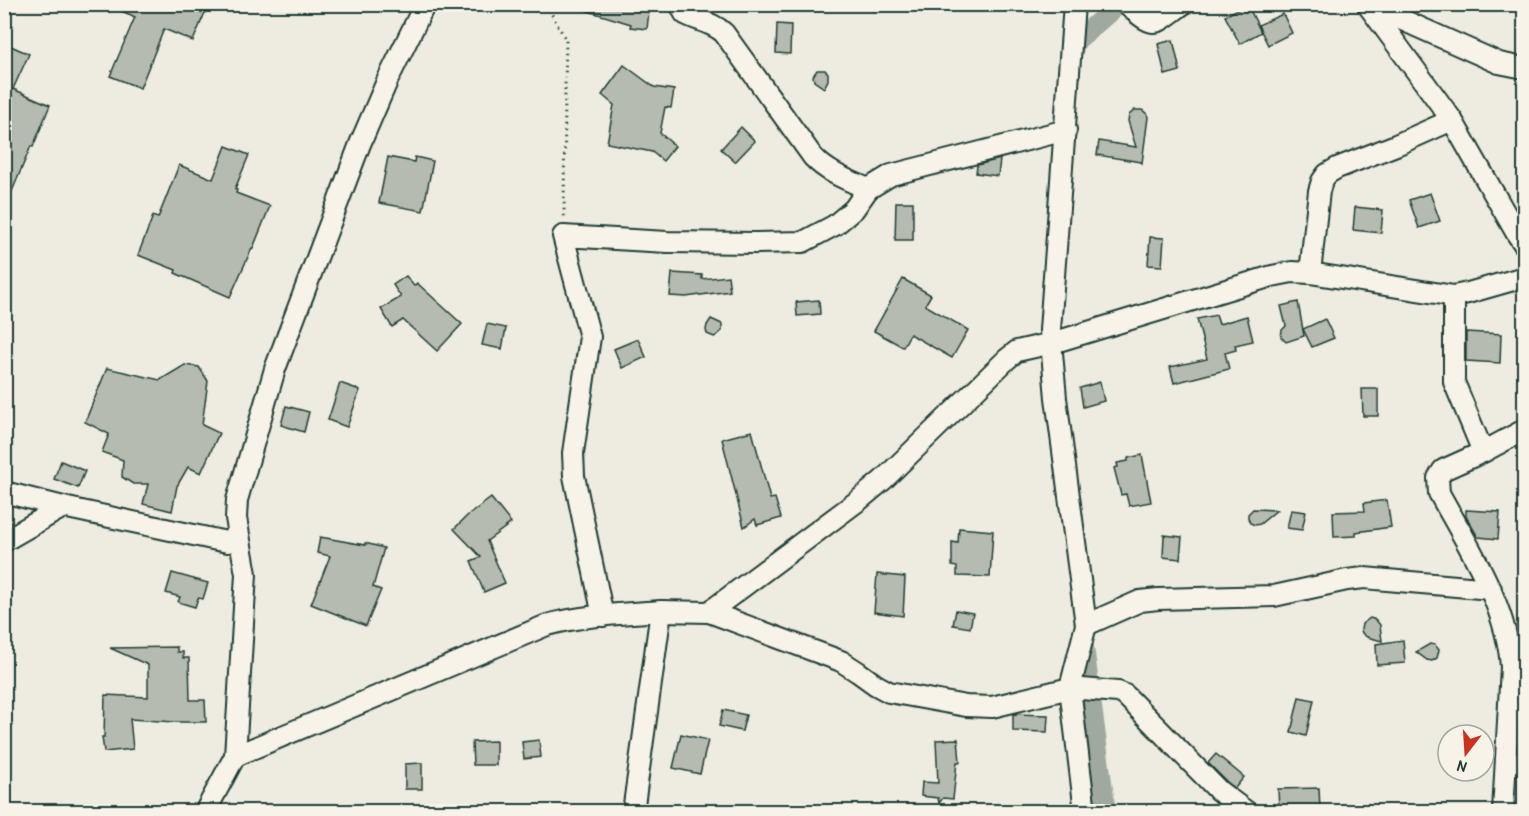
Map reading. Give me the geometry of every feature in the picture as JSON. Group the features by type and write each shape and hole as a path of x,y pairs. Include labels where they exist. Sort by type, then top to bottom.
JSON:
{"street":[{"path":"205,812 235,756 246,574 236,518 237,500 275,369 360,144 424,4"},
{"path":"680,4 684,14 711,23 724,33 820,164 868,189"},
{"path":"1074,4 1050,330 1056,398 1086,625 1070,688 1085,812"},
{"path":"1126,4 1151,23 1159,22 1183,4"},
{"path":"1367,4 1499,63 1524,68"},
{"path":"1367,4 1452,120 1524,244"},
{"path":"1310,273 1319,191 1327,174 1336,168 1452,120"},
{"path":"603,616 574,476 573,453 590,337 563,236 667,242 803,242 835,225 854,208 868,189 891,175 1066,130"},
{"path":"709,612 883,480 1017,351 1052,344 1272,276 1292,272 1454,296 1524,277"},
{"path":"1454,296 1454,382 1483,452"},
{"path":"1503,812 1515,764 1508,640 1491,589 1439,493 1437,483 1443,470 1524,430"},
{"path":"4,492 228,542 238,533"},
{"path":"4,542 63,507"},
{"path":"1086,625 1140,601 1274,596 1364,578 1491,589"},
{"path":"235,756 559,621 661,611 709,612 841,662 889,692 966,706 992,707 1070,688 1118,692 1125,695 1219,791 1247,812"},
{"path":"639,810 661,611"}],"path":[{"path":"546,4 566,40 563,236"}],"building":[{"path":"106,4 198,4 207,8 193,41 164,29 140,88 110,76 135,17"},
{"path":"578,4 623,4 622,7 649,11 647,29 630,27 631,24 578,8"},
{"path":"1247,4 1261,32 1240,44 1225,16"},
{"path":"1283,14 1292,33 1268,45 1258,25"},
{"path":"777,24 791,25 790,54 776,53"},
{"path":"1173,40 1180,71 1165,75 1158,44"},
{"path":"4,43 29,54 13,89 50,105 5,208"},
{"path":"624,65 654,87 674,90 671,108 665,107 660,133 675,146 663,161 652,152 607,143 614,105 602,95"},
{"path":"817,70 825,70 828,73 828,80 824,88 814,81 813,76"},
{"path":"1135,110 1142,110 1148,117 1142,163 1097,155 1099,141 1136,147 1128,121 1129,115"},
{"path":"741,127 755,141 735,162 721,149"},
{"path":"226,146 249,155 235,189 236,193 270,206 230,297 175,273 176,270 138,255 153,216 158,218 179,165 213,179"},
{"path":"388,157 414,162 415,157 433,161 423,211 379,203"},
{"path":"1000,159 998,176 976,173 977,165"},
{"path":"1430,193 1440,221 1419,228 1409,200"},
{"path":"896,202 913,202 913,240 895,240"},
{"path":"1355,207 1383,210 1381,233 1353,230"},
{"path":"1150,237 1164,238 1162,266 1148,265"},
{"path":"672,273 702,275 702,279 728,276 730,291 686,297 670,296"},
{"path":"406,276 414,286 417,283 462,324 437,351 403,320 392,327 381,309 401,297 393,285"},
{"path":"903,279 931,295 925,305 968,330 952,358 910,334 903,347 874,331"},
{"path":"819,300 820,314 797,316 796,302"},
{"path":"1298,302 1304,336 1286,342 1281,337 1282,330 1286,326 1281,306"},
{"path":"1216,315 1219,324 1247,316 1253,341 1235,345 1236,350 1225,353 1229,369 1174,383 1170,367 1207,359 1197,319"},
{"path":"711,319 722,324 722,331 714,337 707,334 706,330"},
{"path":"1325,319 1334,338 1312,347 1303,329"},
{"path":"487,324 506,328 502,349 482,345"},
{"path":"1466,332 1501,334 1500,363 1466,361"},
{"path":"638,339 646,357 622,368 614,349"},
{"path":"185,365 199,367 208,381 202,425 219,433 201,473 188,467 177,486 172,511 143,504 148,484 133,484 122,477 123,460 102,452 109,434 85,422 107,368 160,380"},
{"path":"1100,382 1104,401 1083,407 1080,388"},
{"path":"340,383 360,390 347,427 328,420"},
{"path":"1362,389 1378,389 1378,416 1363,416"},
{"path":"286,406 309,412 304,432 281,425"},
{"path":"752,431 770,499 775,498 781,518 757,525 755,519 744,527 722,439"},
{"path":"1142,455 1151,502 1129,506 1126,494 1121,495 1114,468 1118,467 1117,463"},
{"path":"61,461 85,471 78,488 54,479"},
{"path":"491,498 511,523 487,541 505,583 484,592 471,561 481,557 454,529"},
{"path":"1387,500 1391,527 1356,532 1356,536 1334,537 1333,512 1365,511 1364,503"},
{"path":"1253,509 1277,510 1260,524 1255,525 1250,523 1248,518 1248,514"},
{"path":"1291,510 1306,512 1302,530 1287,528"},
{"path":"1466,510 1500,512 1498,539 1478,537 1466,516"},
{"path":"959,528 993,531 990,577 957,576 957,567 952,566 952,542 958,543"},
{"path":"1164,535 1182,537 1180,559 1163,557"},
{"path":"320,537 384,548 373,587 381,590 366,626 311,604 330,556 317,553"},
{"path":"172,573 208,583 203,599 198,598 195,607 178,602 180,597 166,593"},
{"path":"877,574 905,577 903,616 874,612"},
{"path":"956,610 973,613 970,628 953,625"},
{"path":"1370,618 1376,620 1380,625 1382,641 1367,637 1362,633 1362,624"},
{"path":"1403,640 1405,663 1377,665 1376,644"},
{"path":"1430,644 1435,645 1439,650 1437,658 1432,661 1416,652"},
{"path":"177,647 177,652 183,652 183,658 189,658 190,700 205,700 206,722 130,719 133,749 104,752 102,737 104,737 105,695 148,697 148,665 110,648"},
{"path":"1299,697 1314,700 1306,736 1291,732"},
{"path":"723,710 746,715 742,731 719,726"},
{"path":"1013,714 1048,715 1047,732 1013,731"},
{"path":"681,734 708,740 700,774 673,768"},
{"path":"958,739 960,762 957,762 953,799 943,798 939,803 938,798 921,796 922,782 938,783 936,740"},
{"path":"539,740 541,757 524,759 522,742"},
{"path":"496,741 496,765 473,765 472,742"},
{"path":"1216,754 1244,777 1235,788 1208,763"},
{"path":"422,763 422,789 405,789 405,764"},
{"path":"1319,788 1320,809 1279,809 1278,789"}],"waterway":[{"path":"1071,57 1076,41 1119,4"},
{"path":"1083,639 1106,812"}]}
